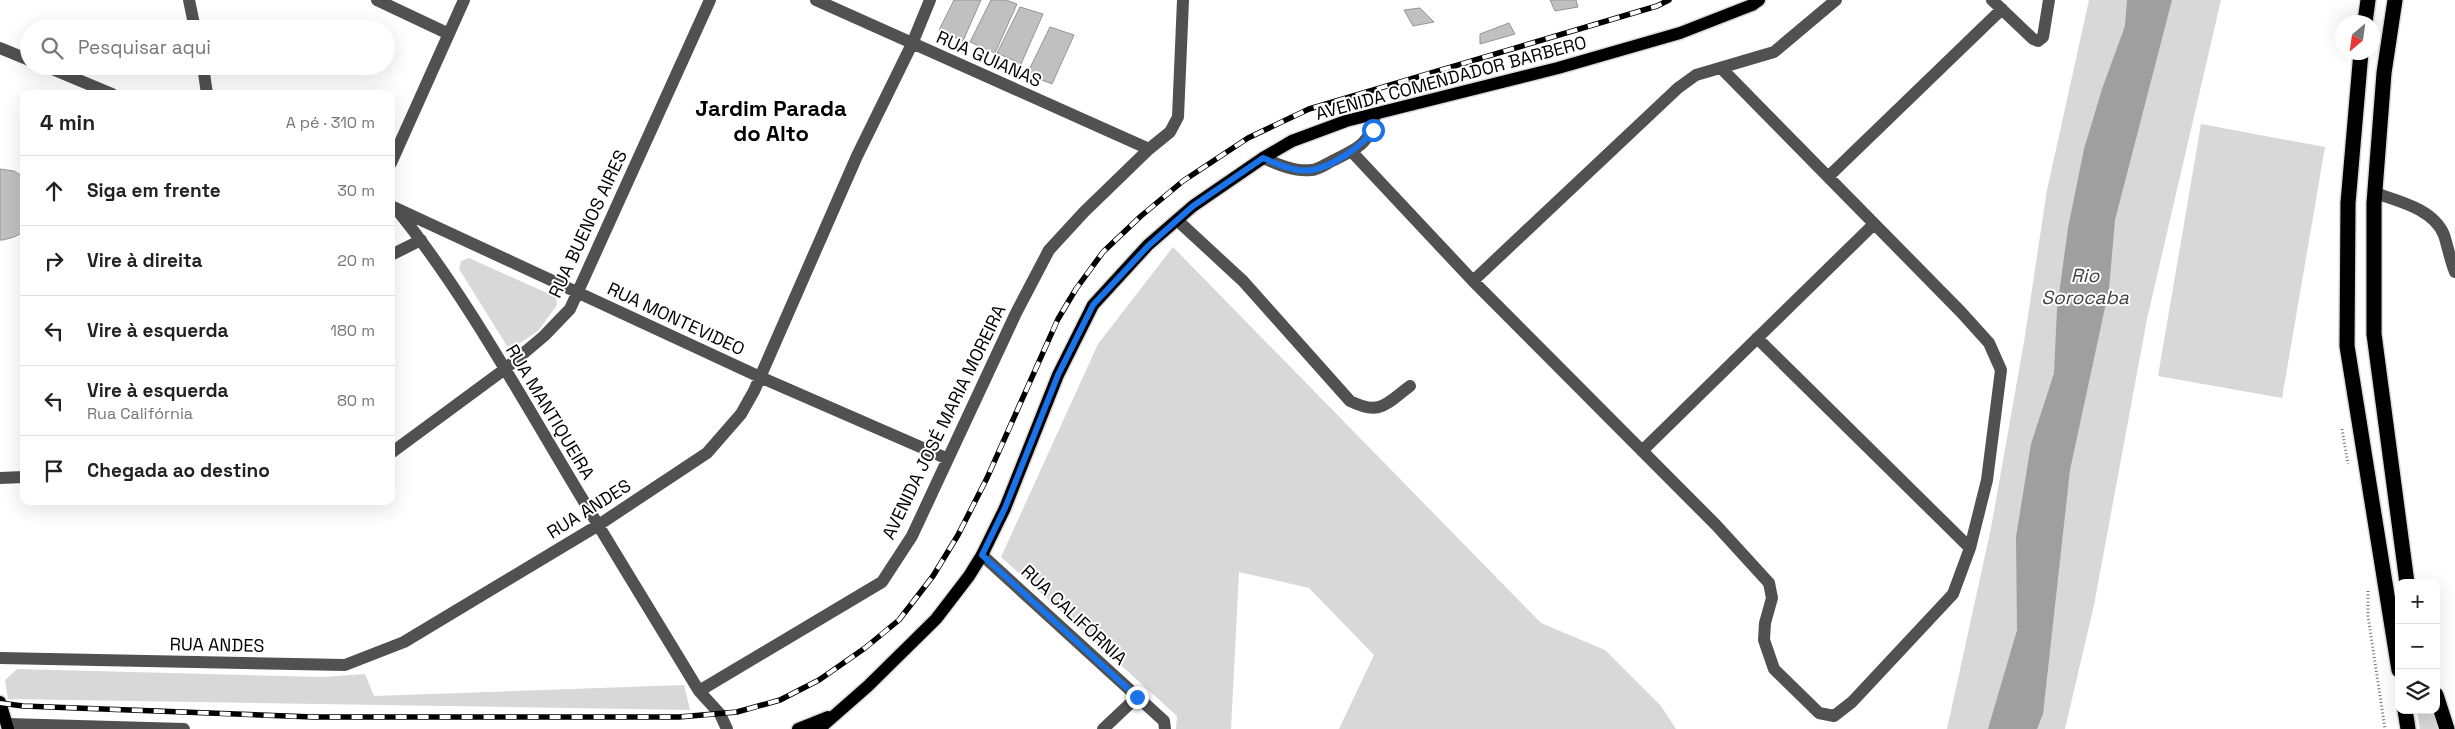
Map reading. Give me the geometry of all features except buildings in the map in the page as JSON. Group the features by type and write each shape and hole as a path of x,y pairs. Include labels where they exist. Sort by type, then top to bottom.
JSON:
{"highway":[{"path":"2366,15 2368,0"},
{"path":"2394,0 2384,73 2375,193 2374,334 2406,579"},
{"path":"2360,60 2348,203 2347,346 2399,669"},
{"path":"2440,707 2447,729"},
{"path":"2406,714 2408,729"}],"main road":[{"name":"AVENIDA COMENDADOR BARBERO","path":"819,729 936,619 982,555 1005,508 1058,375 1093,305 1148,246 1193,206 1263,158 1292,141 1346,121 1558,68 1680,33 1752,5 1759,0"},
{"path":"0,702 8,727"},
{"name":"AVENIDA COMENDADOR BARBERO","path":"798,729 837,713"}],"street":[{"path":"189,0 193,20"},
{"path":"377,0 449,34"},
{"path":"395,154 464,0"},
{"name":"RUA BUENOS AIRES","path":"395,450 505,369 570,309 710,0"},
{"name":"RUA GUIANAS","path":"816,0 1149,149"},
{"name":"RUA ANDES","path":"0,658 345,665 404,642 598,526 707,453 741,414 760,377 857,156 912,44 930,0"},
{"name":"AVENIDA JOSÉ MARIA MOREIRA","path":"699,691 882,582 912,536 1016,313 1050,250 1084,212 1149,149 1170,132 1178,117 1183,0"},
{"path":"1473,280 1678,88 1696,75 1774,52 1836,0"},
{"path":"1828,177 1997,4 2033,39 2038,41 2043,37 2049,0"},
{"path":"0,48 20,56"},
{"path":"1352,152 1473,280 1769,583 1772,598 1765,623 1764,640 1774,669 1819,713 1834,716 1852,702 1953,594 1970,548 1987,480 2001,370 1989,343 1721,68"},
{"path":"67,75 102,90"},
{"path":"204,75 206,90"},
{"path":"1263,158 1283,167 1311,170 1352,152 1368,139 1373,130 1374,114"},
{"path":"2375,193 2406,204 2431,218 2443,233 2455,272"},
{"name":"RUA MONTEVIDEO","path":"395,208 760,377 948,459"},
{"name":"RUA MANTIQUEIRA","path":"395,209 421,240 505,369 699,691"},
{"path":"1177,220 1243,281 1350,401 1364,408 1379,409 1410,386"},
{"path":"1642,451 1874,224"},
{"path":"395,253 421,240"},
{"path":"1757,338 1970,548"},
{"path":"0,478 20,477"},
{"name":"RUA CALIFÓRNIA","path":"982,555 1137,697 1164,725"},
{"path":"699,691 720,714 727,729"},
{"path":"1103,729 1137,697"},
{"path":"8,727 184,729"}],"shaded area":[{"path":"2089,0 2221,0 2147,319 2094,605 2065,729 1947,729 1991,528 2024,342 2047,190"},
{"path":"2201,124 2325,147 2282,398 2158,376"},
{"path":"1173,247 1541,623 1605,650 1661,706 1676,729 1339,729 1374,655 1309,588 1239,572 1231,729 1176,729 1177,716 1001,557 1098,344"},
{"path":"469,258 556,297 557,305 538,331 514,347 507,346 459,269 461,261"},
{"path":"17,669 323,677 365,674 374,696 684,685 690,710 8,699 5,680"},
{"path":"2418,714 2435,714 2439,729 2420,729"}],"water":[{"name":"Rio Sorocaba","path":"2127,0 2172,0 2115,220 2109,289 2070,470 2043,714 2037,729 1988,729 2017,630 2016,537 2031,444 2054,373 2057,309 2068,228 2084,149 2102,89 2125,26"}],"railway":[{"path":"0,703 23,706 313,717 679,717 737,712 780,700 819,680 865,648 899,620 933,576 958,535 987,478 1058,319 1076,289 1103,252 1141,216 1183,181 1248,138 1309,109 1657,6 1669,0"}],"district":[{"name":"Jardim Parada do Alto","path":"771,120"}],"route":[{"path":"1137,697 982,555 1005,508 1058,375 1093,305 1148,246 1193,206 1263,158 1283,167 1311,170 1352,152 1368,139 1373,130"}]}
